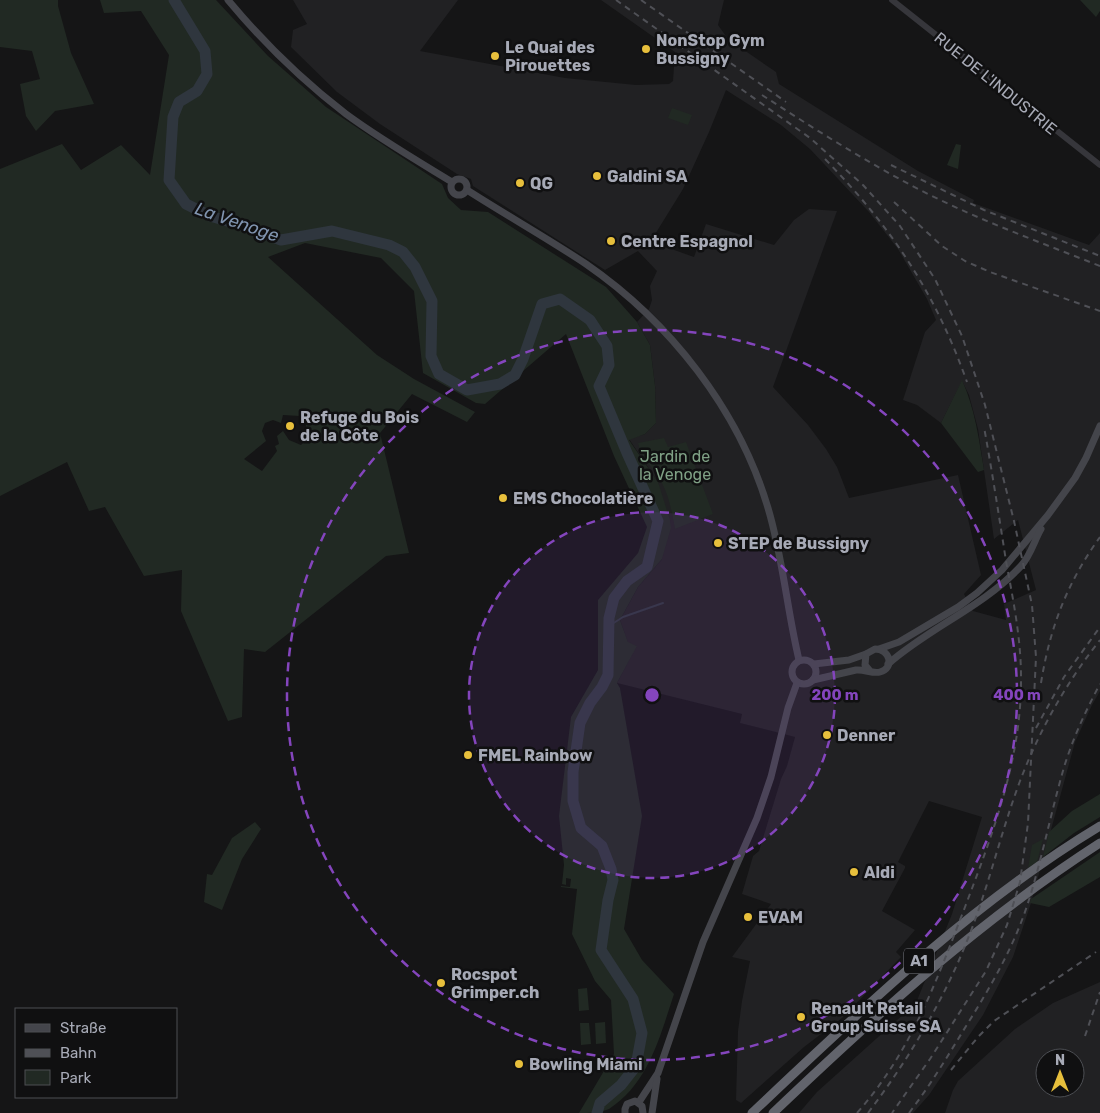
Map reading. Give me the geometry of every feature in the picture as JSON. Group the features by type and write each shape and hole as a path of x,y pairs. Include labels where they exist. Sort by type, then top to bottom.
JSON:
{"highway":[{"name":"A1","path":"752,1113 848,1023 935,946 1027,875 1100,826"},
{"name":"A1","path":"773,1113 883,1010 958,946 1034,888 1100,843"}],"main road":[{"path":"228,0 264,40 322,94 372,132 452,182"},
{"path":"452,182 456,179 462,179 467,185 467,190"},
{"path":"452,182 452,190 455,194 463,194 467,190"},
{"path":"467,190 586,264 618,289 683,352 705,380 739,438 754,470 768,508 778,547 799,660"},
{"path":"1048,515 1027,558 1004,582 976,604 908,647 881,672 856,670 813,680 808,684 797,683 792,677 791,670 799,660 807,660 814,664 854,659 871,650 899,642 977,593 1002,570 1048,515 1086,458 1100,426"},
{"path":"879,649 883,650 888,656 888,664"},
{"path":"866,654 865,666 870,671"},
{"path":"813,680 816,672 814,664"},
{"path":"652,1113 658,1072 709,927 765,796 788,708 797,683"},
{"path":"639,1102 658,1072"},
{"path":"624,1113 626,1106 630,1102 635,1101 639,1102 644,1108 643,1113"}],"street":[{"name":"RUE DE L'INDUSTRIE","path":"892,0 1100,166"}],"shaded area":[{"path":"293,0 458,0 420,51 565,78 636,85 669,84 673,81 675,52 601,0 724,0 718,25 728,39 776,72 779,84 918,171 974,200 973,203 1089,245 1100,233 1100,691 1075,742 1031,903 1013,957 983,1015 929,1095 913,1113 799,1113 817,1092 916,1003 952,914 982,817 929,801 898,862 905,866 905,868 882,911 915,930 896,952 901,957 842,1018 804,1047 741,1103 736,1100 738,1031 750,961 732,957 771,904 742,894 753,856 759,851 795,737 740,723 742,714 617,683 636,646 628,643 620,620 638,587 662,559 658,482 629,439 645,434 656,423 655,386 650,345 637,322 649,309 652,300 650,286 657,271 638,251 605,270 473,186 471,179 457,174 380,124 337,92 291,47 293,30 307,24","holes":["726,90 781,125 810,149 869,212 898,249 927,299 936,320 925,332 903,400 917,405 941,423 962,381 969,395 978,429 994,539 1018,520 1036,590 1004,604 1006,620 973,611 964,594 981,575 958,475 849,498 837,467 826,449 808,425 773,387 837,211 809,209 794,220 774,245 706,224 694,257 663,246 654,236 683,189"]},
{"path":"1100,982 1100,1113 945,1113 958,1081 1015,1029 1053,1003"}],"green space":[{"path":"0,0 58,0 71,53 94,104 55,111 36,131 26,116 20,84 40,79 32,51 0,47"},
{"path":"100,0 216,0 268,56 326,107 442,184 448,198 461,210 488,212 606,287 637,322 650,345 655,386 656,423 645,434 629,440 658,482 671,528 662,559 638,587 620,620 628,642 637,646 617,683 620,688 642,816 624,929 642,960 674,994 658,1042 643,1072 623,1098 609,1109 598,1112 579,1113 614,1054 611,1000 595,981 572,934 577,889 561,887 570,887 571,879 566,878 566,885 562,884 564,865 559,816 571,717 598,670 598,600 638,553 647,527 614,456 566,334 485,404 476,403 423,373 414,291 381,258 305,243 268,257 377,355 414,379 475,412 467,422 412,394 380,433 409,553 386,556 265,652 244,649 242,717 228,721 181,611 182,570 144,576 105,507 89,511 67,462 0,496 0,169 62,144 81,170 121,145 150,175 169,55 141,11 104,13","holes":["283,415 300,416 306,425 305,441 301,445 289,440 283,431 277,436 279,444 275,446 277,451 262,471 244,459 266,441 262,431 265,423 273,420 281,423"]},
{"path":"1080,0 1100,0 1100,11 1096,17"},
{"path":"672,108 692,115 688,125 668,118"},
{"path":"956,144 961,145 958,169 947,165"},
{"path":"962,380 973,413 984,470 978,472 941,423"},
{"name":"Jardin de la Venoge","path":"664,438 668,447 686,442 713,514 675,529 666,491 647,462 638,443"},
{"path":"1100,794 1100,817 1074,833 1043,857 1049,832 1072,811"},
{"path":"255,822 261,829 242,859 222,910 204,902 207,874 212,875 232,838"},
{"path":"1043,839 1037,862 1028,868 1032,845"},
{"path":"1100,852 1100,877 1049,907 1030,903 1031,899"},
{"path":"587,988 589,1010 579,1011 578,989"},
{"path":"605,1022 606,1043 596,1044 595,1023"},
{"path":"580,1023 589,1023 591,1044 581,1045"}],"waterway":[{"name":"La Venoge","path":"174,0 205,51 207,74 197,91 179,102 173,117 169,180 186,204 210,216 281,240 332,231 389,245 403,252 415,267 432,301 431,356 439,374 467,390 500,384 515,375 523,359 542,304 560,299 590,320 607,346 609,365 599,386 658,521 647,567 627,581 614,598 609,618 608,675 580,723 573,772 573,801 581,828 602,846 613,880 608,900 601,950 633,999 642,1033 636,1066 621,1085 600,1103 597,1113"},
{"path":"609,626 623,617 663,603"}],"railway":[{"path":"616,0 810,138 863,185 900,226 935,279 962,336 985,405 1014,521 1032,605 1036,657 1028,823 1020,882 1007,925 986,971 930,1059 892,1113"},
{"path":"641,0 786,102"},
{"path":"762,95 823,134 928,194 992,223 1100,266"},
{"path":"825,159 871,210 909,263 941,319 967,382"},
{"path":"891,165 984,210 1100,256"},
{"path":"894,202 942,246 965,261 990,272 1100,311"},
{"path":"857,1113 893,1066 932,989 986,851 1004,794 1017,736 1020,707 1020,648 984,427"},
{"path":"1041,683 1049,643 1062,606 1078,571 1100,537"},
{"path":"1036,728 1064,677 1100,627"},
{"path":"868,1113 898,1072 937,1006 969,936 1027,762 1054,708 1100,640"},
{"path":"909,1113 937,1073 981,1001 1014,939 1027,906 1072,743 1100,684"},
{"path":"951,1070 994,1021 1096,952"},
{"path":"1085,1036 1100,992"}],"place":[{"name":"NonStop Gym Bussigny","path":"646,49"},
{"name":"Le Quai des Pirouettes","path":"495,56"},
{"name":"Galdini SA","path":"597,176"},
{"name":"QG","path":"520,183"},
{"name":"Centre Espagnol","path":"611,241"},
{"name":"Refuge du Bois de la Côte","path":"290,426"},
{"name":"EMS Chocolatière","path":"503,498"},
{"name":"STEP de Bussigny","path":"718,543"},
{"name":"Denner","path":"827,735"},
{"name":"FMEL Rainbow","path":"468,755"},
{"name":"Aldi","path":"854,872"},
{"name":"EVAM","path":"748,917"},
{"name":"Rocspot Grimper.ch","path":"441,983"},
{"name":"Renault Retail Group Suisse SA","path":"801,1017"},
{"name":"Bowling Miami","path":"519,1064"}]}
